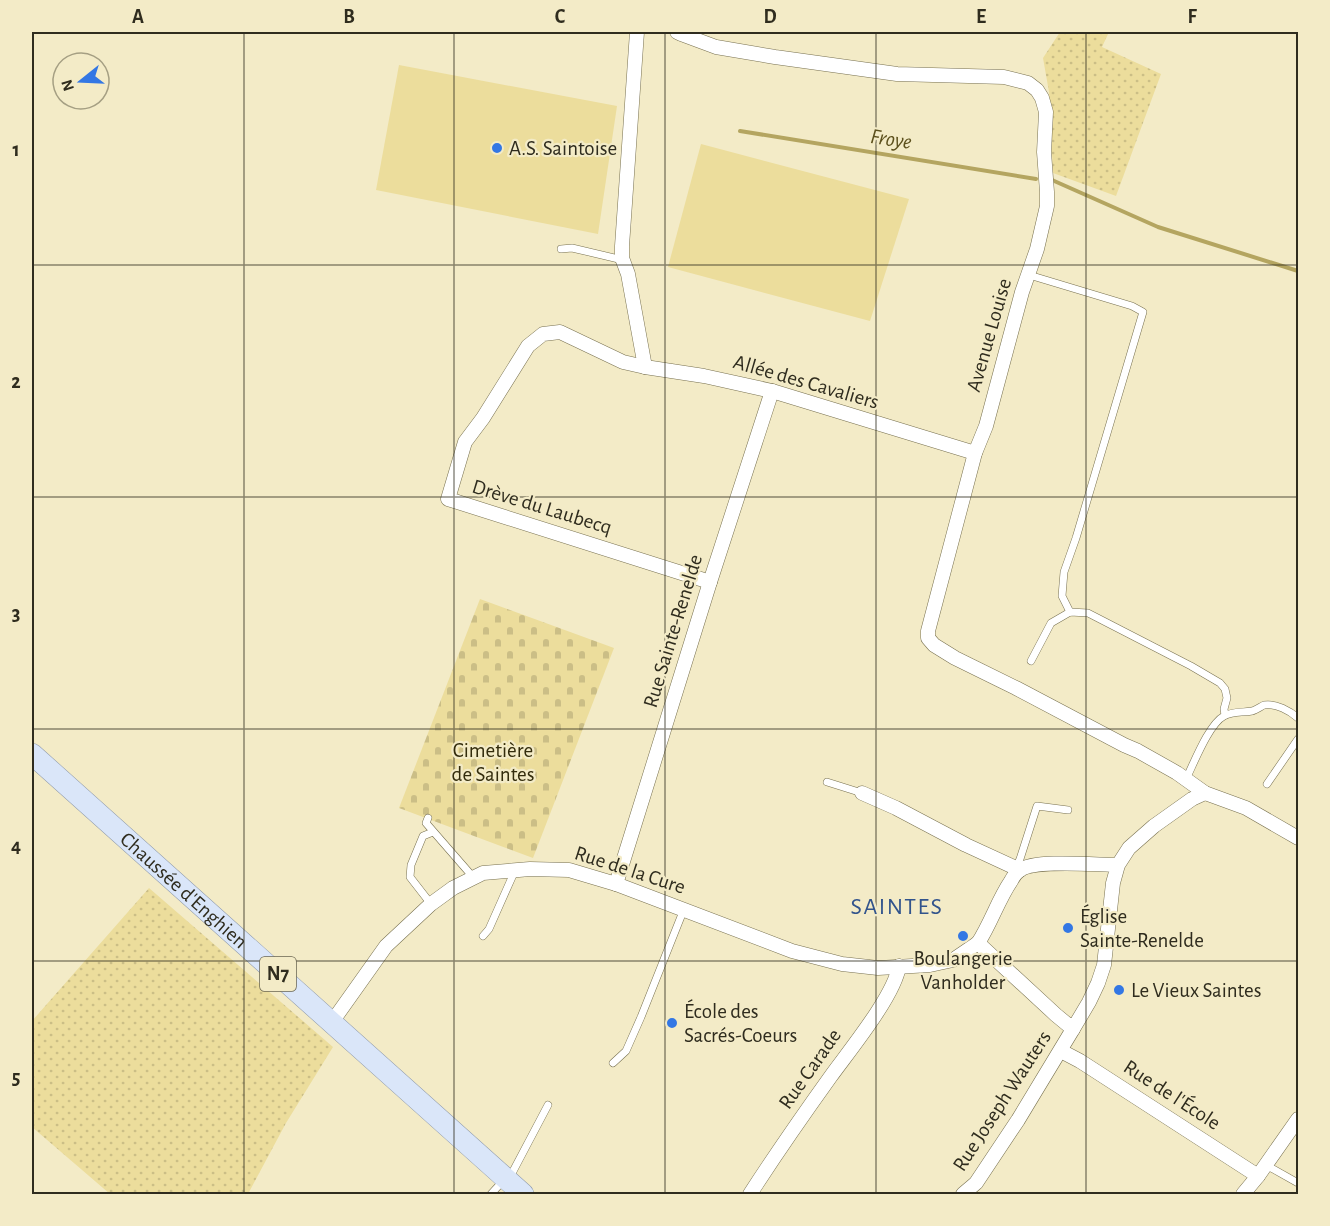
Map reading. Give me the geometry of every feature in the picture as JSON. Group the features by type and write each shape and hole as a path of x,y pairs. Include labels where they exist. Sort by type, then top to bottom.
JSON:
{"main road":[{"name":"Chaussée d'Enghien","path":"32,754 332,1022 507,1187"}],"street":[{"path":"637,32 622,246 645,367"},
{"name":"Avenue Louise","path":"677,32 716,47 897,74 1004,77 1028,83 1037,90 1046,112 1044,152 1047,206 1037,249 986,426 975,453 928,638 934,645 955,658 1138,751 1205,793 1246,808 1299,838"},
{"name":"Allée des Cavaliers","path":"483,418 528,346 543,334 560,332 623,362 772,391 975,453"},
{"name":"Rue Sainte-Renelde","path":"616,884 772,391"},
{"name":"Drève du Laubecq","path":"483,418 465,442 448,499 710,582"},
{"path":"862,793 1018,869 1045,864 1118,865 1129,848 1154,826 1192,799 1205,793"},
{"name":"Rue Joseph Wauters","path":"963,1194 976,1184 1018,1120 1061,1051 1098,983 1104,965 1112,893 1118,865"},
{"name":"Rue de la Cure","path":"332,1022 386,946 431,904 453,888 483,873 530,868 569,870 616,884 792,951 842,964 878,968 930,965 953,960 978,943"},
{"path":"1018,869 978,943 1073,1029"},
{"name":"Rue Carade","path":"750,1194 875,1014 897,974 898,966"},
{"name":"Rue de l'École","path":"1061,1051 1262,1171"},
{"path":"1243,1194 1299,1119"}],"lane":[{"path":"561,249 572,248 623,260"},
{"path":"1029,275 1132,306 1143,312 1064,572 1062,596 1070,612"},
{"path":"1031,661 1051,623 1070,612 1088,613 1221,682 1227,698 1225,715"},
{"path":"1186,779 1214,724 1225,715 1238,711 1254,711 1265,705 1291,712 1299,718"},
{"path":"1267,784 1299,739"},
{"path":"827,782 862,793"},
{"path":"1018,869 1037,806 1068,810"},
{"path":"428,818 426,823 473,877"},
{"path":"431,904 410,877 411,865 423,836 433,832"},
{"path":"483,936 489,929 513,875 512,870"},
{"path":"613,1063 626,1051 684,909"},
{"path":"507,1187 548,1105"},
{"path":"1262,1171 1299,1183"}],"green space":[{"path":"1060,32 1109,32 1102,47 1161,74 1116,196 1053,173 1049,92 1043,58"},
{"name":"A.S. Saintoise","path":"399,65 617,106 598,234 376,190"},
{"path":"701,144 909,199 870,321 668,267"},
{"name":"Cimetière de Saintes","path":"480,599 614,648 533,858 399,808"},
{"path":"149,888 333,1047 286,1123 248,1194 110,1194 32,1127 32,1021"}],"waterway":[{"name":"Froye","path":"740,131 1036,179"},
{"name":"Froye","path":"1052,180 1158,227 1298,271"}],"place":[{"name":"A.S. Saintoise","path":"497,148"},
{"name":"Église Sainte-Renelde","path":"1068,928"},
{"name":"Boulangerie Vanholder","path":"963,936"},
{"name":"Le Vieux Saintes","path":"1119,990"},
{"name":"École des Sacrés-Coeurs","path":"672,1023"}],"district":[{"name":"SAINTES","path":"897,907"}]}
